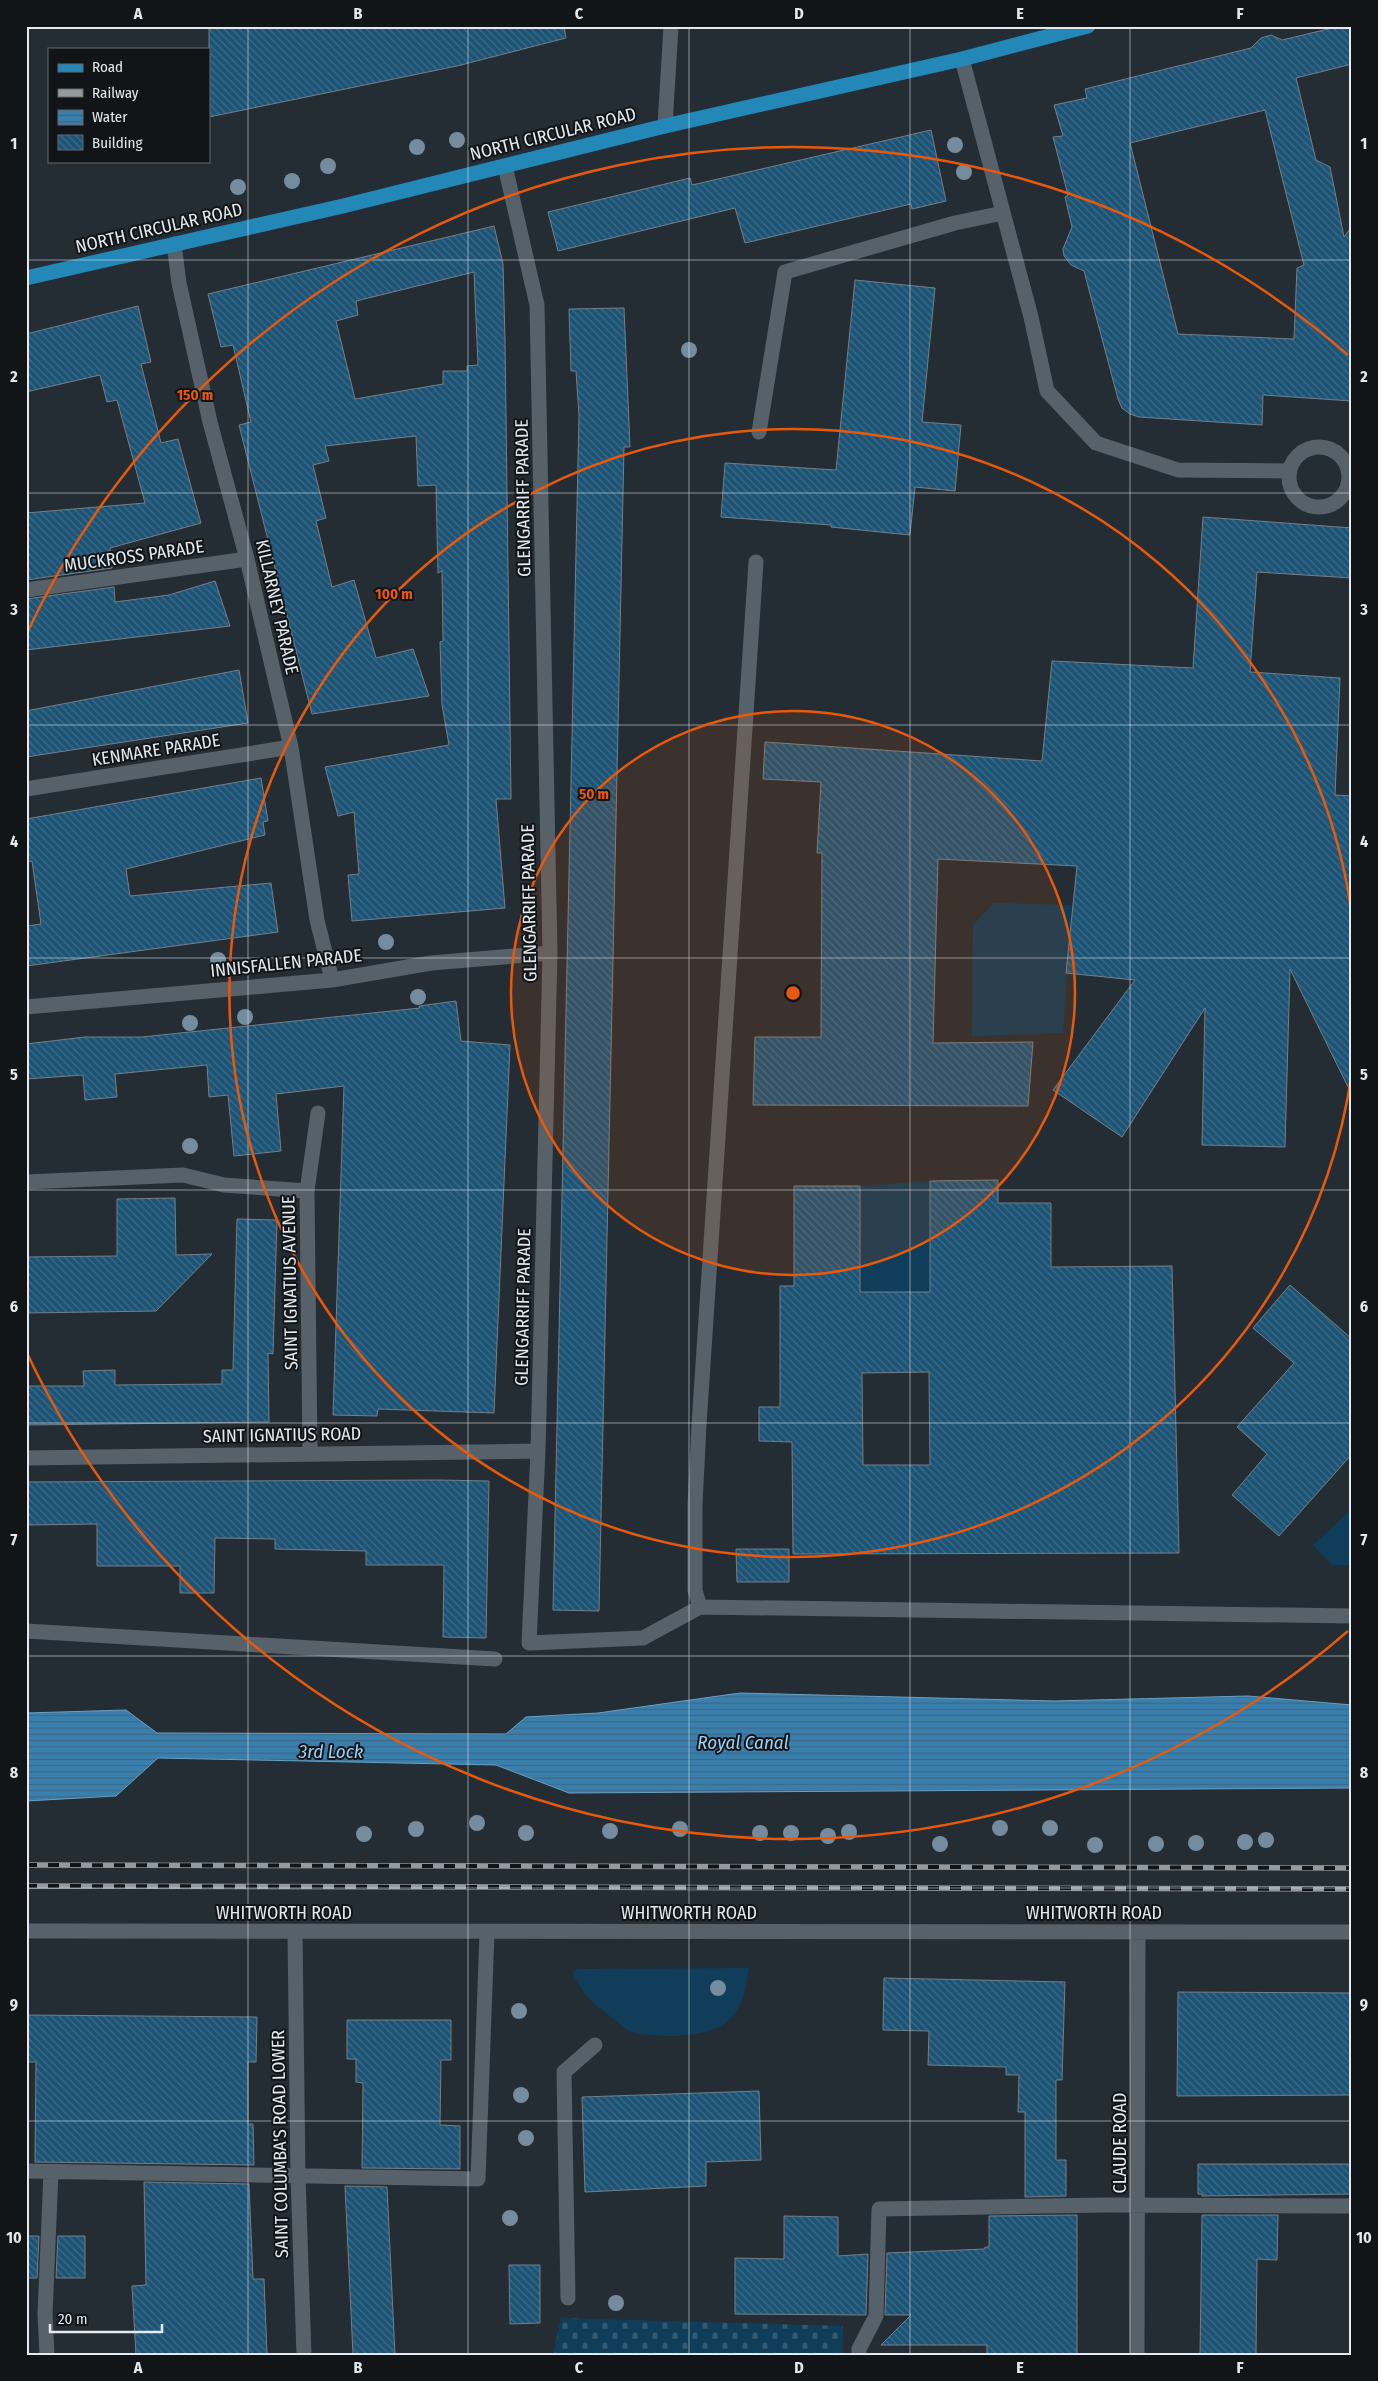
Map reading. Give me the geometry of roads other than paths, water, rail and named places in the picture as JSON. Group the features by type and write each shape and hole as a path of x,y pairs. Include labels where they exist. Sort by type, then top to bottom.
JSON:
{"main road":[{"name":"NORTH CIRCULAR ROAD","path":"26,278 505,166 665,126 962,59 1088,26"}],"street":[{"path":"665,126 671,26"},
{"path":"962,59 1003,213 1047,391 1096,443 1178,470 1289,471"},
{"name":"GLENGARRIFF PARADE","path":"505,166 537,305 550,953 538,1451 529,1642 643,1638 700,1607"},
{"path":"759,432 785,272 955,222 1003,213"},
{"name":"KILLARNEY PARADE","path":"174,244 179,283 210,422 247,560 291,747 317,920 332,980"},
{"path":"1320,446 1339,454 1346,462 1351,483 1340,499 1323,507 1313,507 1304,503 1291,490 1289,471 1300,453 1320,446"},
{"name":"MUCKROSS PARADE","path":"26,590 247,560"},
{"path":"756,562 700,1425 696,1505 695,1590 700,1607 1352,1616"},
{"name":"KENMARE PARADE","path":"26,790 291,747"},
{"name":"INNISFALLEN PARADE","path":"26,1007 332,980 431,963 550,953"},
{"name":"SAINT IGNATIUS AVENUE","path":"310,1454 307,1191 318,1113"},
{"path":"26,1182 183,1175 224,1185 307,1191"},
{"name":"SAINT IGNATIUS ROAD","path":"26,1458 538,1451"},
{"path":"26,1631 495,1659"},
{"name":"WHITWORTH ROAD","path":"26,1931 1352,1932"},
{"name":"SAINT COLUMBA'S ROAD LOWER","path":"295,1932 298,2177 304,2355"},
{"path":"26,2171 298,2177 346,2175 478,2179 487,1932"},
{"name":"CLAUDE ROAD","path":"1137,2355 1139,2205 1138,1932"},
{"path":"568,2298 564,2072 595,2046"},
{"path":"47,2355 46,2314 51,2172"},
{"path":"859,2355 859,2349 876,2316 879,2209 1139,2205 1352,2206"}],"water":[{"name":"Royal Canal","path":"740,1693 1054,1701 1248,1696 1352,1705 1352,1788 569,1793 496,1765 158,1758 116,1796 26,1801 26,1713 126,1710 157,1733 506,1734 526,1717 598,1713"}],"railway":[{"path":"26,1865 1352,1868"},
{"path":"26,1886 1352,1889"}],"water label":[{"name":"3rd Lock","path":"331,1751"}]}
